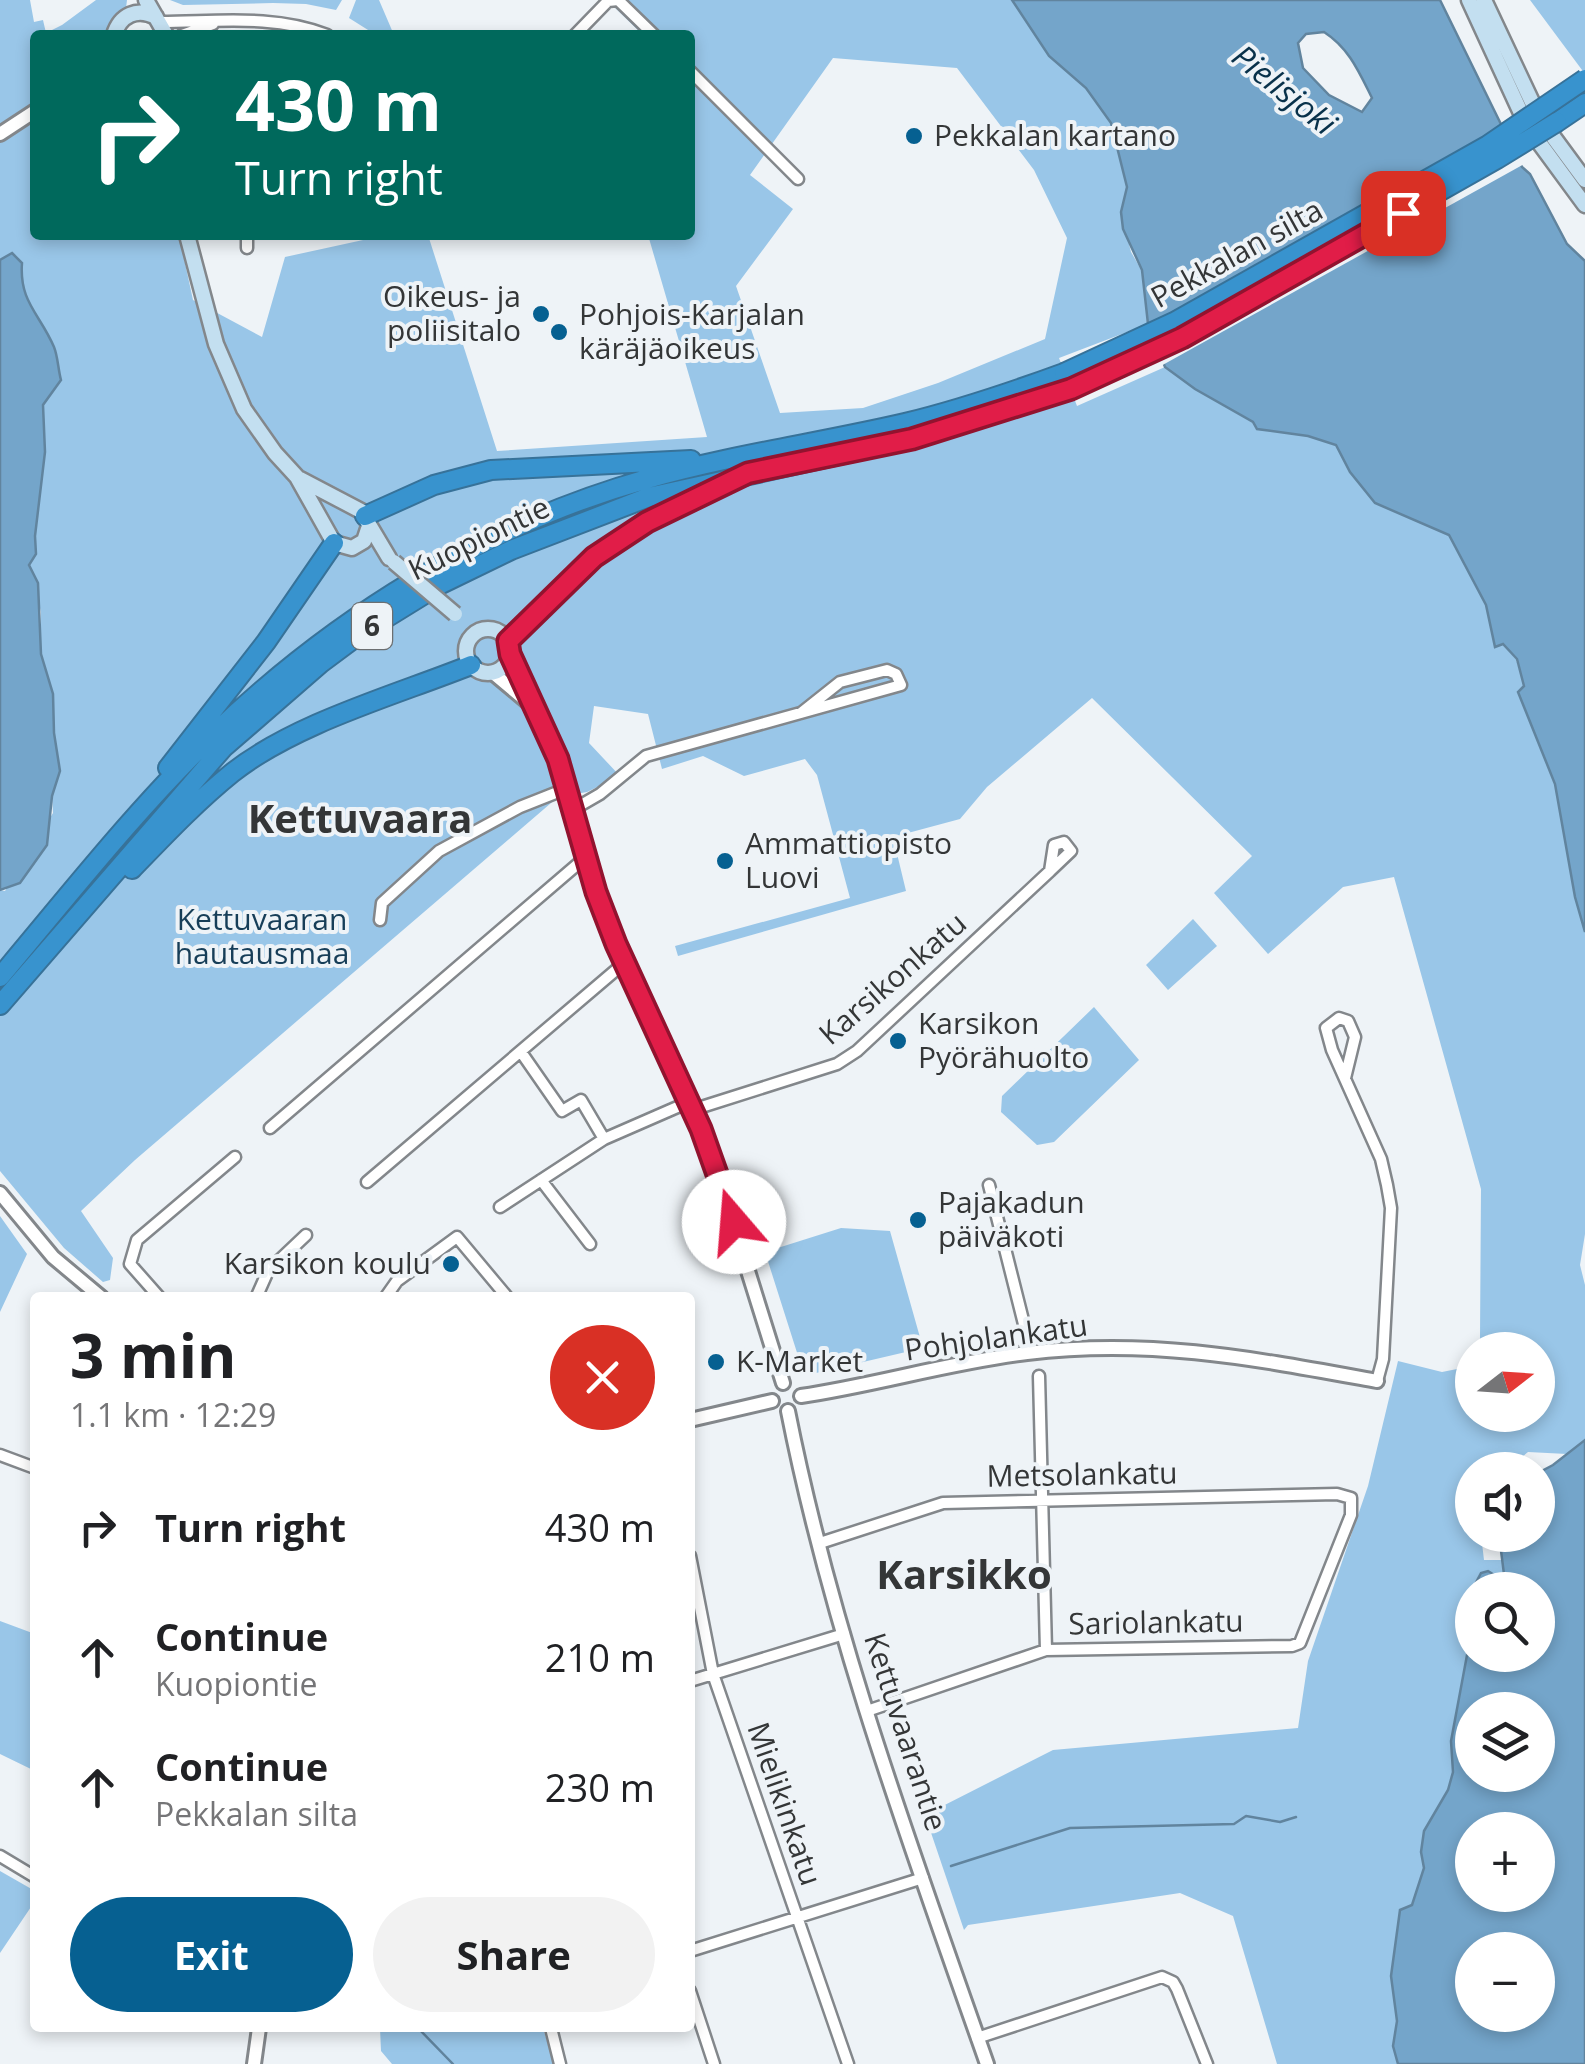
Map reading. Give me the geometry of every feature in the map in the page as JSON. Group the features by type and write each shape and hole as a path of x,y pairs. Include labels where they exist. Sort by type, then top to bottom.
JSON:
{"highway":[{"name":"Pekkalan silta","path":"1067,381 1488,144 1585,79"},
{"name":"Pekkalan silta","path":"1067,381 1182,338 1498,160 1585,103"},
{"name":"Kuopiontie","path":"0,978 186,762 238,711 311,650 386,597 464,552 646,479 912,439 1067,381"},
{"name":"Kuopiontie","path":"0,1005 224,748 360,634 472,568 592,516 747,464"},
{"path":"361,517 434,484 491,470 747,464"},
{"path":"509,648 594,557 747,464"},
{"path":"100,861 266,642 330,536"},
{"path":"82,911 234,772 260,755 315,726 470,665"}],"main road":[{"path":"146,0 161,25"},
{"path":"1469,0 1527,126 1585,206"},
{"path":"1484,0 1540,119 1585,180"},
{"path":"116,30 130,7 161,25"},
{"path":"189,240 216,344 244,409 275,453 298,477 361,517 391,560"},
{"path":"298,477 330,536 346,548 359,545 391,560 456,614 483,630 498,631 509,648 504,666 492,673 480,672 470,665 468,641 456,614"},
{"path":"330,536 332,513 361,517"},
{"path":"359,545 361,517"},
{"path":"468,641 483,630"}],"street":[{"path":"580,30 608,0 618,0 649,30"},
{"path":"161,25 250,20 310,30"},
{"path":"196,30 219,22"},
{"path":"695,76 798,179"},
{"path":"0,134 30,114"},
{"path":"247,240 247,248"},
{"path":"509,648 554,749 586,857 624,964 726,1194 783,1383"},
{"path":"574,809 600,794 646,756 901,685 896,674 887,670 840,682 800,713"},
{"path":"492,673 536,708"},
{"path":"380,920 382,903 439,851 520,808 568,788"},
{"path":"270,1128 586,857"},
{"name":"Karsikonkatu","path":"500,1207 604,1139 687,1107 837,1064 856,1051 1050,871"},
{"path":"367,1182 624,964"},
{"path":"1345,1078 1355,1037 1348,1020 1339,1018 1326,1028 1345,1078 1381,1159 1390,1208 1383,1359 1377,1381"},
{"path":"521,1052 562,1111 581,1100 604,1139"},
{"path":"155,1292 130,1264 137,1240 235,1157"},
{"path":"541,1180 590,1244"},
{"path":"988,1185 1030,1352"},
{"path":"0,1194 54,1258 95,1292"},
{"path":"259,1292 268,1270 306,1235"},
{"path":"389,1292 397,1281 456,1237 503,1292"},
{"name":"Pohjolankatu","path":"801,1396 1030,1352 1098,1348 1185,1349 1377,1381"},
{"path":"1039,1376 1046,1650"},
{"path":"783,1383 795,1385 801,1396 788,1411 778,1409 772,1401 774,1390 783,1383"},
{"path":"695,1419 772,1401"},
{"name":"Kettuvaarantie","path":"788,1411 867,1711 986,2064"},
{"path":"0,1455 30,1466"},
{"name":"Metsolankatu","path":"820,1543 933,1505 1337,1494 1351,1498"},
{"name":"Sariolankatu","path":"867,1711 1046,1650 1292,1646 1300,1642 1351,1515 1351,1498"},
{"name":"Mielikinkatu","path":"695,1582 713,1674 848,2064"},
{"path":"695,1679 844,1634"},
{"path":"0,1856 30,1874"},
{"path":"695,1948 923,1878"},
{"path":"977,2038 1162,1977 1177,1989 1208,2064"},
{"path":"695,2006 714,2064"},
{"path":"254,2064 258,2032"},
{"path":"552,2032 560,2064"}],"green space":[{"name":"Kettuvaaran hautausmaa","path":"0,0 30,0 34,22 43,20 45,30 30,30 30,240 180,240 193,300 262,337 285,257 363,240 430,240 497,451 707,437 649,240 695,240 695,30 638,30 607,0 1012,0 1049,56 1086,88 1111,123 1127,187 1121,212 1131,252 1142,271 1148,324 1059,358 1077,406 1165,367 1253,422 1258,429 1308,436 1336,445 1357,475 1384,500 1449,535 1486,605 1495,646 1503,644 1516,659 1524,686 1518,692 1555,784 1585,932 1585,1234 1580,1265 1585,1285 1585,1440 1567,1454 1455,1452 1455,1552 1483,1552 1484,1560 1504,1560 1505,1572 1455,1572 1455,1672 1464,1672 1460,1692 1455,1692 1453,1772 1448,1790 1424,1831 1424,1868 1412,1905 1400,1910 1391,1976 1397,2021 1393,2046 1398,2064 1277,2064 1233,1916 1180,1893 968,1925 964,1930 925,1815 1053,1750 1298,1728 1308,1661 1368,1486 1398,1361 1442,1372 1455,1369 1455,1432 1555,1432 1555,1332 1480,1332 1481,1189 1394,877 1343,887 1268,954 1214,893 1252,856 1092,698 987,787 960,819 893,837 906,891 678,956 675,946 850,898 817,775 805,759 744,776 703,756 662,769 648,714 594,706 589,743 620,776 587,792 558,797 135,1160 81,1211 113,1258 110,1280 103,1282 64,1248 0,1171 0,890 5,891 53,813 52,796 60,771 53,694 41,654 41,612 29,565 36,554 45,452 43,404 54,348 27,297 22,263 12,253 0,260","holes":["833,58 957,68 1034,170 1067,238 1045,339 938,383 863,408 780,413 736,286 793,209 750,175"]},
{"path":"96,0 127,0 126,8 110,30 52,30"},
{"path":"170,0 342,0 336,10 306,4 183,5"},
{"path":"356,0 379,0 392,30 368,30 349,18"},
{"path":"1530,0 1585,0 1585,74"},
{"path":"1193,919 1217,946 1168,990 1146,965"},
{"path":"1094,1007 1139,1060 1054,1142 1037,1145 1001,1112 1002,1096"},
{"path":"0,1216 27,1254 0,1312"},
{"path":"841,1228 890,1231 923,1348 816,1373 800,1362 765,1252"},
{"path":"0,1621 30,1632 30,1769 0,1754"},
{"path":"0,1871 30,1888 30,1908 0,1953"},
{"path":"380,2032 544,2032 554,2064 392,2064 381,2051"}],"water":[{"name":"Pielisjoki","path":"1012,0 1440,0 1522,167 1530,174 1567,244 1585,261 1585,932 1555,784 1518,692 1524,686 1517,659 1503,644 1495,647 1486,605 1449,535 1375,503 1350,472 1336,445 1308,436 1257,429 1253,422 1165,367 1148,324 1142,270 1123,229 1121,212 1127,187 1111,123 1086,88 1049,56","holes":["1324,32 1352,61 1372,98 1362,112 1329,95 1303,68 1298,43 1306,34"]},
{"path":"12,253 22,263 27,298 54,347 61,380 43,405 45,452 36,554 29,565 38,583 41,654 53,694 60,771 52,796 47,845 20,883 0,890 0,260"},
{"path":"1585,1440 1585,2064 1398,2064 1393,2046 1397,2021 1391,1976 1400,1910 1412,1905 1424,1868 1424,1831 1448,1790 1453,1772 1451,1741 1455,1720 1455,1792 1555,1792 1555,1692 1460,1692 1464,1672 1555,1672 1555,1572 1504,1572 1501,1552 1555,1552 1555,1463"}],"pier":[{"path":"1515,142 1526,163 1159,367 1152,354"}],"waterway":[{"path":"951,1866 1070,1828 1234,1824 1246,1816 1280,1822 1296,1817"},
{"path":"422,2032 453,2064"}],"place":[{"name":"Pekkalan kartano","path":"914,136"},
{"name":"Oikeus- ja poliisitalo","path":"541,314"},
{"name":"Pohjois-Karjalan käräjäoikeus","path":"559,332"},
{"name":"Ammattiopisto Luovi","path":"725,861"},
{"name":"Karsikon Pyörähuolto","path":"898,1041"},
{"name":"Pajakadun päiväkoti","path":"918,1220"},
{"name":"Karsikon koulu","path":"451,1264"},
{"name":"K-Market","path":"716,1362"}],"district":[{"name":"Kettuvaara","path":"360,819"},
{"name":"Karsikko","path":"964,1575"}],"route":[{"path":"734,1222 701,1129 606,921 558,759 510,654 508,641 594,557 647,522 748,473 912,439 1071,389 1182,338 1403,213"}]}
